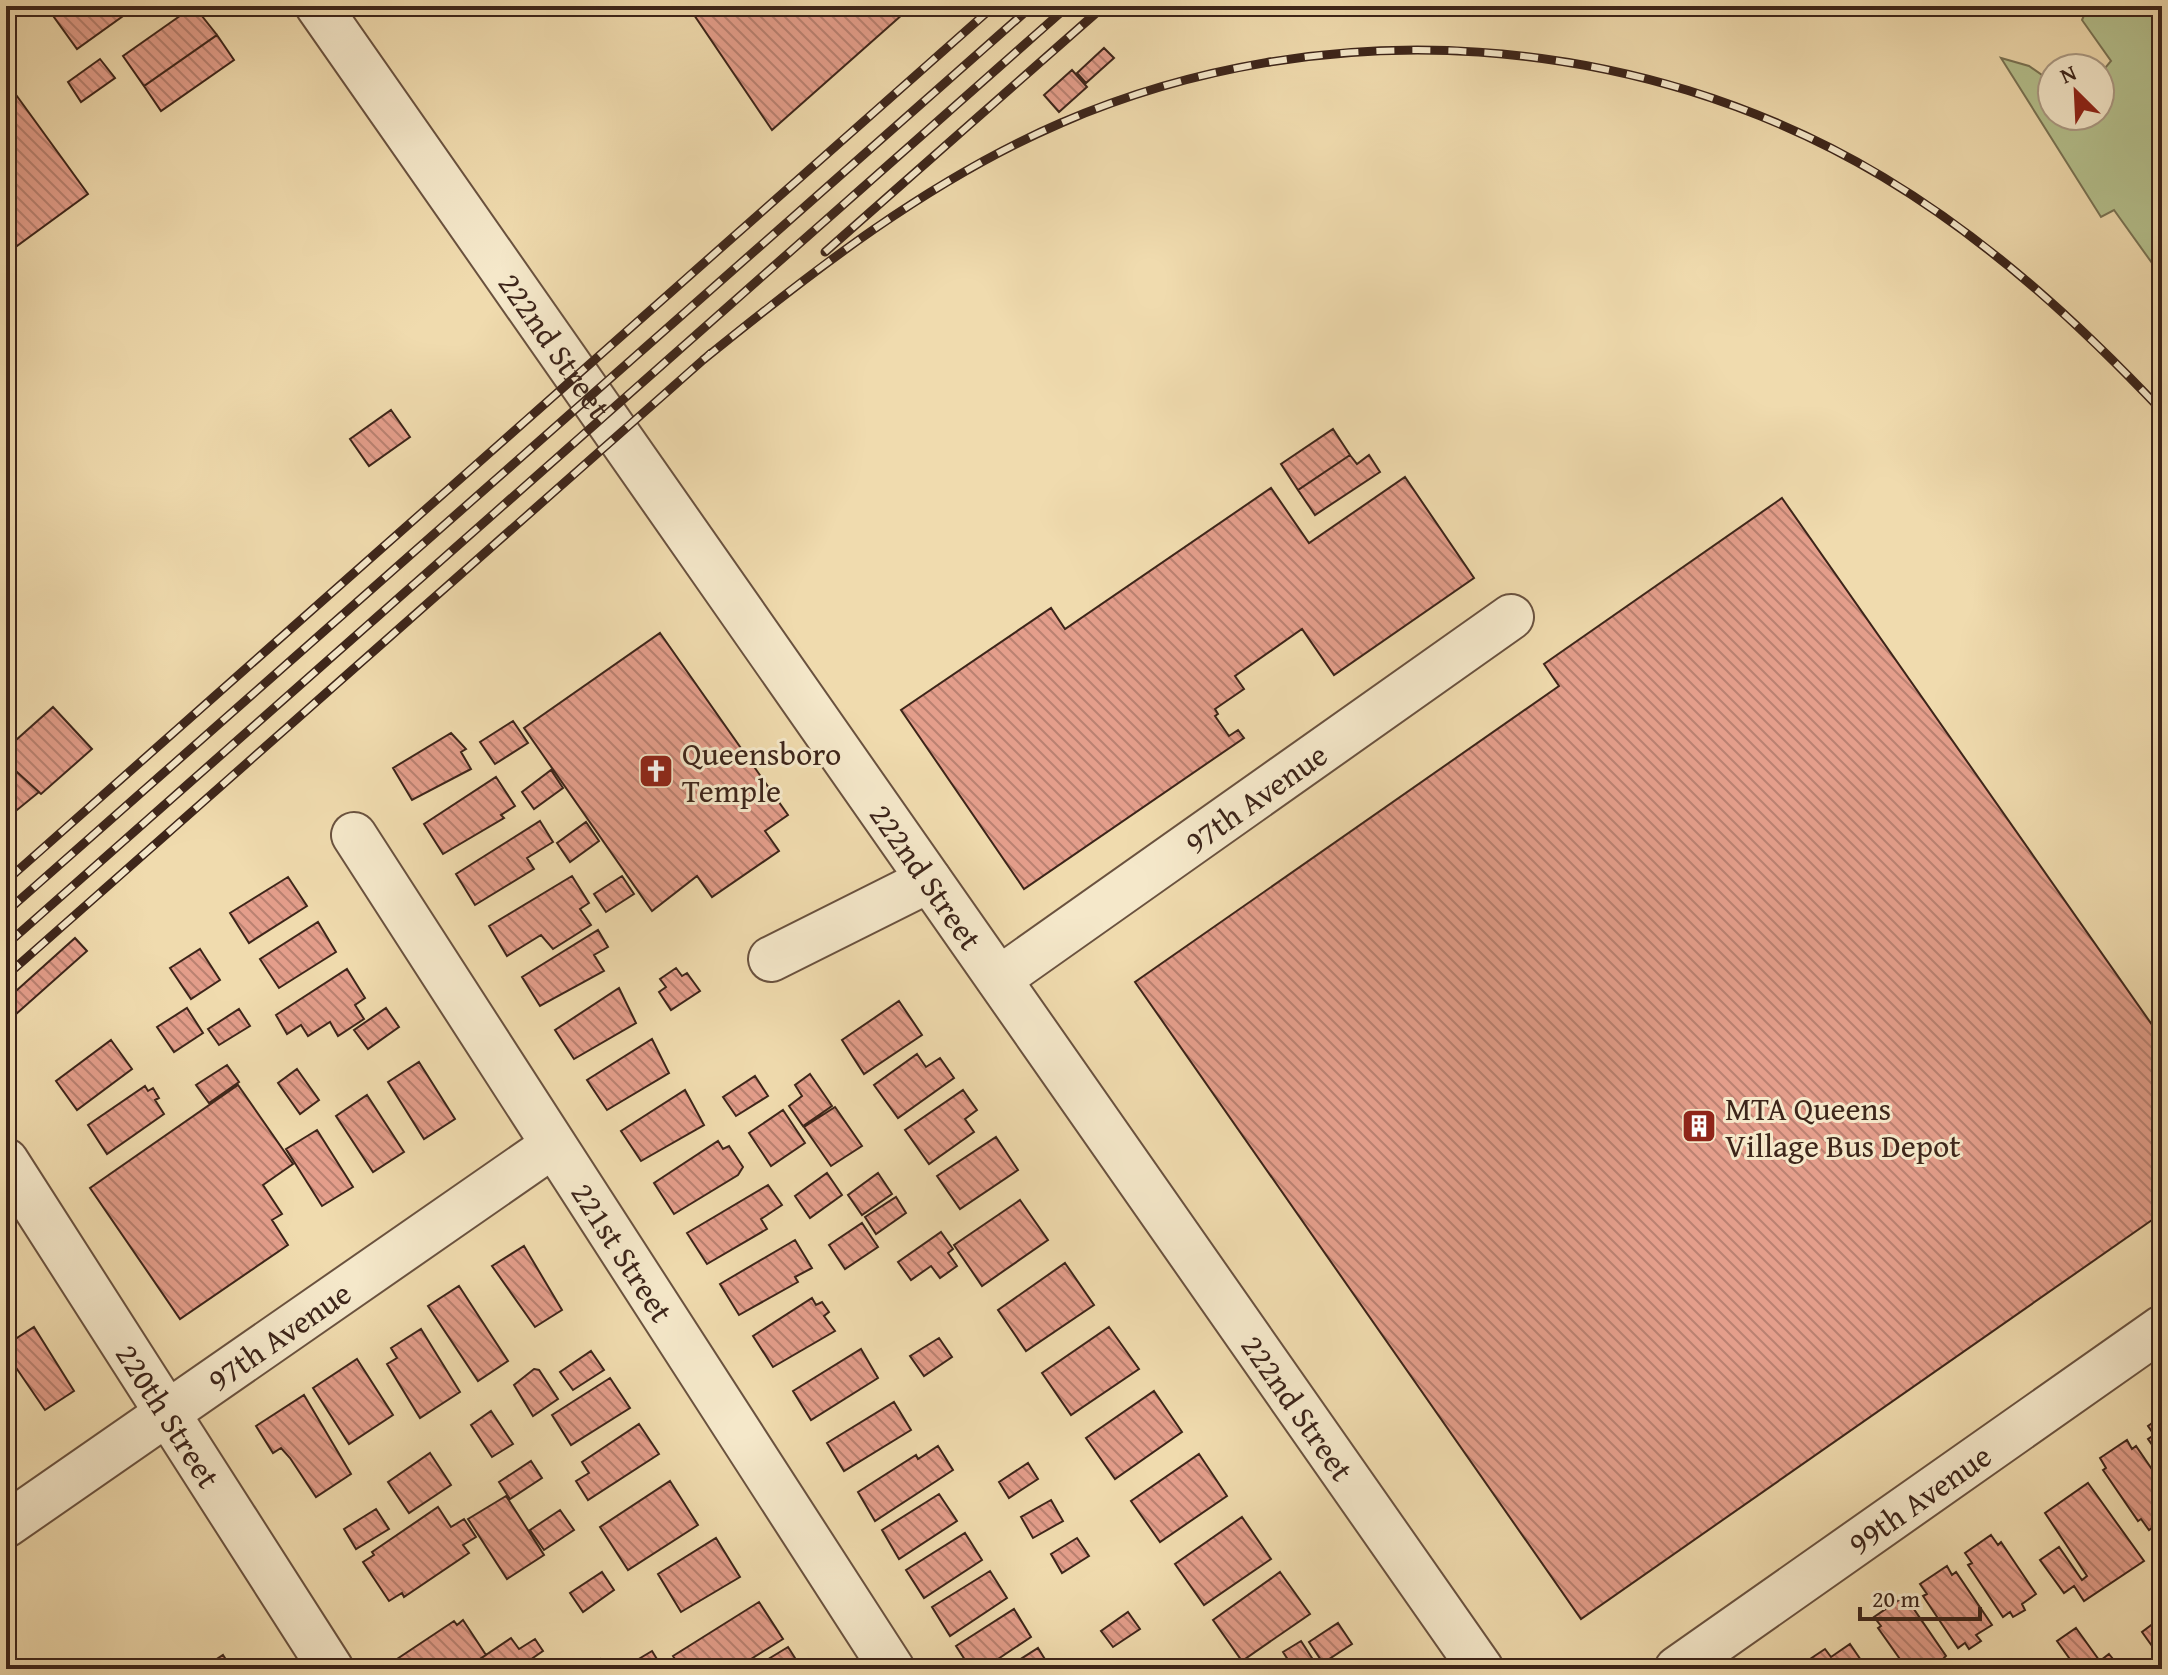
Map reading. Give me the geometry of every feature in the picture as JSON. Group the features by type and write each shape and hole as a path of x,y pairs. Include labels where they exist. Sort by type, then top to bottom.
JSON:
{"street":[{"name":"222nd Street","path":"318,6 1481,1669"},
{"name":"97th Avenue","path":"999,979 1511,617"},
{"name":"221st Street","path":"354,835 892,1669"},
{"path":"771,959 929,880"},
{"name":"97th Avenue","path":"6,1525 552,1146"},
{"name":"220th Street","path":"6,1161 331,1669"},
{"name":"99th Avenue","path":"1677,1669 2162,1328"}],"green space":[{"path":"2088,6 2162,6 2162,277 2114,210 2101,217 2048,132 2116,132 2116,52 2105,52 2082,20"},
{"path":"2001,58 2036,71 2036,114"}],"building":[{"path":"46,6 137,6 77,49"},
{"path":"194,6 217,35 144,86 123,56"},
{"path":"688,6 912,6 772,130"},
{"path":"217,35 234,60 161,111 144,86"},
{"path":"1104,48 1114,58 1086,83 1077,73"},
{"path":"100,59 115,78 81,102 68,82"},
{"path":"1072,70 1087,87 1059,112 1044,95"},
{"path":"6,81 88,194 6,254"},
{"path":"391,410 410,437 369,466 350,439"},
{"path":"1333,429 1350,455 1298,490 1281,464"},
{"path":"1350,455 1357,464 1369,455 1380,472 1315,515 1298,490"},
{"path":"1405,477 1474,578 1334,675 1302,629 1235,676 1244,689 1215,709 1218,714 1215,716 1229,736 1238,730 1244,738 1024,889 901,710 1051,608 1065,629 1271,488 1309,543"},
{"name":"MTA Queens Village Bus Depot","path":"1782,498 2162,1039 2162,1213 1581,1619 1135,982 1559,686 1544,664"},
{"name":"Queensboro Temple","path":"660,633 788,815 765,831 779,851 712,897 697,876 652,911 524,728"},
{"path":"53,707 92,749 41,794 6,762 6,749"},
{"path":"513,721 528,743 495,764 480,742"},
{"path":"451,733 466,749 461,752 471,769 412,800 393,768"},
{"path":"6,762 39,792 6,819"},
{"path":"551,770 563,788 534,809 522,792"},
{"path":"496,777 515,806 501,815 504,818 443,854 424,824"},
{"path":"540,821 553,842 527,858 534,869 475,905 456,874"},
{"path":"586,822 599,841 570,862 557,843"},
{"path":"572,876 589,903 580,909 591,925 553,949 541,935 507,956 489,926"},
{"path":"622,876 634,894 606,912 594,894"},
{"path":"288,877 307,906 249,943 230,913"},
{"path":"318,922 336,952 279,988 260,959"},
{"path":"598,930 608,947 594,955 604,971 540,1006 522,977"},
{"path":"75,938 87,951 6,1023 6,1000"},
{"path":"200,949 220,980 191,999 170,968"},
{"path":"676,968 682,976 687,973 700,991 671,1010 659,992 666,987 660,979"},
{"path":"347,969 365,998 355,1005 364,1019 338,1036 330,1022 308,1036 301,1025 287,1034 276,1015"},
{"path":"619,988 636,1023 574,1059 555,1030"},
{"path":"899,1001 922,1035 864,1074 842,1040"},
{"path":"187,1008 203,1033 174,1052 157,1027"},
{"path":"386,1008 399,1027 368,1049 354,1030"},
{"path":"239,1009 250,1026 219,1045 208,1029"},
{"path":"652,1039 669,1073 607,1110 587,1080"},
{"path":"111,1040 132,1069 77,1110 56,1081"},
{"path":"917,1054 926,1067 940,1058 954,1078 898,1118 874,1085"},
{"path":"419,1062 455,1119 424,1139 388,1082"},
{"path":"227,1065 239,1082 209,1103 196,1085"},
{"path":"297,1069 319,1100 300,1114 278,1083"},
{"path":"810,1074 832,1106 803,1126 789,1106 802,1096 795,1085"},
{"path":"755,1076 768,1096 736,1116 723,1097"},
{"path":"238,1085 293,1164 263,1185 282,1214 272,1220 288,1245 180,1319 90,1188"},
{"path":"145,1086 148,1091 153,1088 159,1098 155,1100 164,1114 107,1154 88,1125"},
{"path":"685,1090 704,1125 641,1161 621,1131"},
{"path":"963,1090 977,1110 965,1119 974,1132 929,1164 905,1130"},
{"path":"367,1095 404,1152 373,1172 336,1116"},
{"path":"835,1107 862,1146 831,1166 804,1127"},
{"path":"783,1110 805,1143 771,1166 749,1133"},
{"path":"317,1130 353,1187 322,1206 286,1149"},
{"path":"996,1137 1018,1170 960,1209 937,1176"},
{"path":"718,1141 723,1149 729,1146 743,1167 738,1175 674,1214 654,1183"},
{"path":"827,1173 842,1195 810,1218 795,1196"},
{"path":"878,1173 892,1194 862,1215 848,1195"},
{"path":"768,1185 782,1205 761,1219 767,1229 707,1264 687,1233"},
{"path":"896,1197 906,1213 876,1234 865,1217"},
{"path":"1020,1200 1048,1240 982,1286 954,1245"},
{"path":"862,1223 878,1247 845,1269 829,1245"},
{"path":"941,1232 953,1249 948,1253 957,1266 940,1278 931,1266 911,1280 898,1262"},
{"path":"795,1240 812,1268 795,1277 798,1282 739,1315 720,1284"},
{"path":"524,1246 562,1310 535,1327 492,1266"},
{"path":"1065,1263 1094,1305 1026,1351 998,1310"},
{"path":"459,1286 508,1361 478,1381 428,1306"},
{"path":"812,1298 816,1305 822,1302 829,1312 824,1316 835,1331 773,1367 753,1336"},
{"path":"34,1327 74,1391 45,1410 6,1353 6,1345"},
{"path":"1109,1327 1139,1369 1071,1415 1042,1373"},
{"path":"421,1329 460,1392 420,1418 387,1364 397,1358 391,1348"},
{"path":"939,1338 952,1357 924,1376 910,1356"},
{"path":"861,1349 878,1378 811,1420 793,1391"},
{"path":"591,1351 604,1370 573,1390 560,1372"},
{"path":"357,1359 393,1415 349,1444 313,1388"},
{"path":"534,1369 539,1370 558,1399 533,1416 514,1385"},
{"path":"610,1378 630,1408 571,1445 552,1415"},
{"path":"1154,1391 1182,1432 1115,1479 1086,1438"},
{"path":"304,1395 351,1474 316,1497 290,1458 281,1448 273,1453 256,1426"},
{"path":"894,1402 911,1430 844,1471 827,1443"},
{"path":"491,1411 513,1444 492,1457 471,1425"},
{"path":"2162,1416 2162,1459 2148,1439 2154,1435 2148,1426"},
{"path":"639,1424 659,1454 588,1500 576,1481 589,1473 582,1462"},
{"path":"2127,1440 2132,1449 2136,1446 2162,1484 2162,1505 2156,1509 2162,1521 2149,1530 2141,1519 2138,1521 2103,1470 2106,1468 2100,1458"},
{"path":"938,1446 953,1470 875,1521 858,1492 916,1455 918,1459"},
{"path":"430,1453 451,1485 409,1513 388,1482"},
{"path":"1199,1454 1227,1496 1160,1542 1131,1501"},
{"path":"531,1461 542,1478 510,1499 499,1482"},
{"path":"1028,1463 1038,1479 1009,1498 999,1482"},
{"path":"670,1481 698,1525 628,1570 600,1527"},
{"path":"2088,1483 2144,1561 2084,1601 2074,1586 2064,1593 2040,1560 2059,1547 2082,1580 2087,1576 2045,1513"},
{"path":"939,1494 957,1521 899,1559 882,1530"},
{"path":"506,1496 544,1555 507,1579 468,1519"},
{"path":"1051,1500 1063,1521 1033,1538 1021,1517"},
{"path":"438,1507 451,1527 464,1519 476,1537 463,1545 469,1553 404,1597 402,1593 389,1601 363,1562 374,1555 372,1552"},
{"path":"376,1509 389,1529 356,1549 344,1529"},
{"path":"560,1510 574,1530 544,1550 530,1530"},
{"path":"1242,1517 1271,1559 1204,1605 1175,1564"},
{"path":"965,1533 982,1560 924,1598 906,1570"},
{"path":"1991,1535 1998,1545 2001,1542 2036,1594 2022,1604 2025,1610 2013,1617 2010,1612 2003,1617 1968,1565 1972,1563 1965,1553"},
{"path":"716,1538 740,1577 681,1612 658,1574"},
{"path":"1077,1538 1089,1556 1062,1573 1051,1554"},
{"path":"1947,1566 1952,1575 1956,1572 1992,1625 1976,1635 1981,1641 1969,1649 1965,1643 1958,1648 1923,1596 1927,1594 1920,1584"},
{"path":"990,1571 1007,1598 950,1636 932,1607"},
{"path":"602,1572 614,1590 583,1612 570,1593"},
{"path":"1280,1572 1310,1614 1242,1661 1213,1620"},
{"path":"1902,1598 1908,1607 1911,1605 1946,1656 1933,1669 1907,1669 1878,1628 1881,1626 1874,1617"},
{"path":"759,1602 783,1639 735,1669 681,1669 673,1656"},
{"path":"1014,1609 1031,1637 983,1669 971,1669 956,1646"},
{"path":"1128,1612 1140,1629 1113,1647 1101,1631"},
{"path":"463,1620 486,1655 465,1669 403,1669 397,1659 454,1621 457,1625"},
{"path":"2158,1620 2162,1626 2162,1660 2142,1632"},
{"path":"1338,1623 1352,1644 1323,1663 1309,1642"},
{"path":"2076,1628 2099,1660 2085,1669 2077,1669 2057,1641"},
{"path":"511,1638 519,1649 535,1639 543,1651 527,1662 532,1669 465,1669"},
{"path":"1301,1641 1319,1669 1294,1669 1283,1652"},
{"path":"1850,1644 1867,1669 1795,1669 1825,1649 1831,1657"},
{"path":"788,1647 802,1669 752,1669"},
{"path":"1038,1648 1051,1669 1005,1669"},
{"path":"652,1651 663,1669 622,1669"},
{"path":"2109,1654 2121,1669 2093,1669 2092,1667"},
{"path":"223,1655 232,1669 196,1669 208,1661 209,1664"},
{"path":"600,1659 607,1669 584,1669"}],"railway":[{"path":"6,881 994,6"},
{"path":"6,912 1032,6"},
{"path":"6,945 1068,6"},
{"path":"825,252 1104,6"},
{"path":"703,360 830,260 919,199 965,171 1061,123 1162,87 1266,63 1372,51 1479,52 1585,65 1688,91 1788,128 1883,177 1922,201 2030,284 2098,346 2162,411"},
{"path":"6,976 711,353"}],"place":[{"name":"Queensboro Temple","path":"656,771"},
{"name":"MTA Queens Village Bus Depot","path":"1699,1126"}]}
